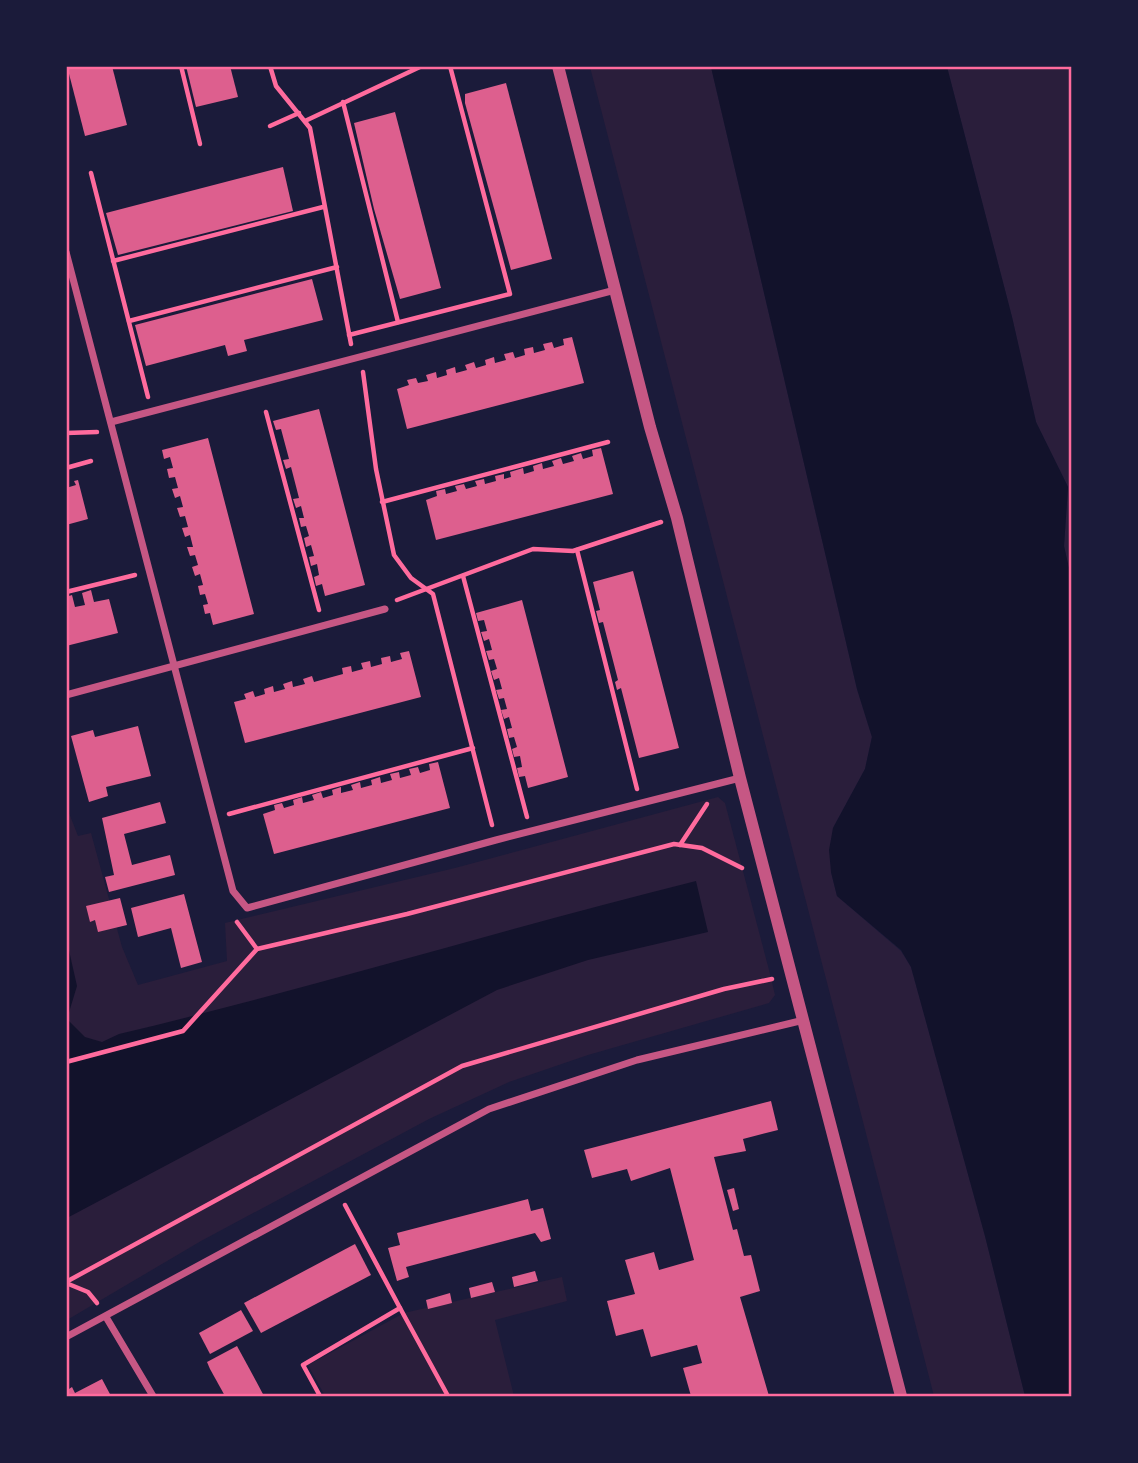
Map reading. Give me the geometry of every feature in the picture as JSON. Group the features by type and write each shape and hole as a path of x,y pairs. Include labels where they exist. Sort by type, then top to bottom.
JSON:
{"street":[{"path":"558,66 677,518 740,778 901,1396"},
{"path":"66,251 235,895 247,908 496,840 740,778"},
{"path":"112,426 152,412 615,290"},
{"path":"66,695 175,668 385,609"},
{"path":"66,1338 339,1193 489,1109 637,1060 804,1019"},
{"path":"106,1317 153,1396"}],"path":[{"path":"181,66 200,144"},
{"path":"270,66 275,86 310,128 349,335 358,358 382,502 394,555 411,578 433,594 496,840"},
{"path":"305,121 422,66"},
{"path":"349,335 510,294 450,66"},
{"path":"342,102 398,323"},
{"path":"270,126 299,113"},
{"path":"91,173 152,412"},
{"path":"113,261 323,207"},
{"path":"129,321 337,267"},
{"path":"266,412 323,625"},
{"path":"66,433 112,426"},
{"path":"382,502 607,442"},
{"path":"66,468 91,461"},
{"path":"385,609 403,596 533,549 577,550 677,518"},
{"path":"577,550 640,803"},
{"path":"66,592 150,571"},
{"path":"463,576 531,831"},
{"path":"215,818 473,748"},
{"path":"680,845 721,783"},
{"path":"66,1062 183,1031 257,949 407,914 674,844 702,848 768,880"},
{"path":"66,1282 462,1066 723,989 793,975"},
{"path":"339,1193 448,1396"},
{"path":"66,1282 88,1292 106,1317"},
{"path":"320,1396 303,1365 400,1308"}],"shaded area":[{"path":"590,67 711,67 857,689 872,737 865,769 833,828 831,872 837,896 901,951 911,967 985,1236 1025,1396 934,1396"},
{"path":"711,67 947,67 1012,317 1036,422 1068,487 1064,546 1072,581 1071,1396 1025,1396 985,1236 911,967 901,950 837,896 829,850 833,828 865,769 872,737 857,689"},
{"path":"947,67 1071,67 1071,581 1064,546 1068,487 1036,422 1012,317"},
{"path":"718,797 725,803 769,970 775,995 769,1003 588,1055 509,1082 429,1119 201,1241 67,1320 67,808 78,836 91,833 122,947 138,985 227,961 225,923 455,868"},
{"path":"696,881 708,932 588,960 497,990 67,1218 66,937 77,986 67,1019 85,1037 102,1042 119,1034"},
{"path":"562,1277 567,1301 495,1320 514,1396 325,1396 308,1365 404,1313"}],"building":[{"path":"67,66 112,66 127,125 85,136"},
{"path":"186,66 230,66 238,97 196,107"},
{"path":"506,83 552,259 511,270 465,103 465,94"},
{"path":"395,112 441,288 400,299 374,209 354,123"},
{"path":"283,167 293,211 118,255 106,213"},
{"path":"312,279 323,320 244,340 247,351 228,356 225,345 146,366 135,325"},
{"path":"572,337 584,383 407,429 397,389 409,385 407,380 416,378 418,383 428,381 426,375 436,372 437,378 447,375 446,370 455,367 456,373 467,370 465,365 474,362 476,368 486,365 485,360 494,357 495,363 506,360 504,354 513,352 515,358 525,355 524,349 533,347 534,353 545,350 543,344 552,342 554,348 564,345 563,339"},
{"path":"319,409 365,585 325,596 322,584 316,586 314,577 319,575 317,564 311,566 309,557 314,556 311,545 306,547 304,538 309,536 306,526 301,527 299,518 304,518 301,506 296,508 293,499 299,498 291,467 286,469 283,460 289,459 281,429 276,430 273,421"},
{"path":"208,438 254,614 213,625 210,613 205,614 203,605 208,604 205,594 200,595 198,586 203,585 200,574 195,576 192,567 198,565 195,555 190,556 187,547 193,547 190,535 185,537 182,528 188,527 185,516 180,517 177,508 183,507 180,496 175,498 172,489 178,488 175,477 169,478 167,469 173,468 170,457 164,459 162,450"},
{"path":"601,448 613,494 436,540 426,500 437,496 436,491 445,489 446,494 457,491 455,486 464,484 466,489 477,486 475,481 484,479 485,484 496,481 495,476 504,474 504,479 511,477 510,472 523,468 524,474 534,471 533,466 542,463 543,469 554,466 552,461 561,458 563,464 574,461 572,456 581,453 583,459 593,456 592,450"},
{"path":"78,480 88,519 66,525 66,488 76,485 74,481"},
{"path":"633,571 679,748 639,758 621,688 617,690 615,682 618,680 603,622 599,623 596,611 600,610 593,582"},
{"path":"91,590 94,602 109,599 118,633 66,646 66,597 72,595 75,607 85,605 82,593"},
{"path":"522,600 568,777 528,788 525,776 519,777 517,768 522,767 520,756 514,757 512,749 517,747 514,737 509,738 507,729 512,728 509,717 504,719 501,710 507,709 504,698 499,699 496,690 502,689 499,678 494,680 491,671 497,669 494,659 489,660 486,651 492,650 489,639 484,641 481,632 487,631 484,620 478,621 476,613"},
{"path":"409,651 421,697 245,743 234,702 246,699 244,694 253,691 255,697 265,694 264,689 273,686 274,692 285,689 283,684 292,681 293,687 305,684 303,679 312,676 314,682 343,674 342,668 351,666 352,672 363,669 361,663 370,661 371,667 382,664 381,658 390,656 391,662 402,659 400,653"},
{"path":"138,726 151,776 106,787 108,796 89,802 71,736 93,730 95,737"},
{"path":"438,762 450,808 274,854 263,814 275,810 274,805 282,803 284,808 294,805 293,800 302,797 303,803 314,800 312,795 321,792 323,798 333,795 332,790 341,787 341,793 353,790 351,785 360,782 361,788 372,785 371,780 380,777 381,783 392,780 390,774 399,772 400,778 411,775 409,769 418,767 420,773 430,770 429,764"},
{"path":"160,802 166,823 124,834 132,865 170,855 175,875 109,892 105,877 114,875 102,818"},
{"path":"184,894 202,962 181,968 171,928 138,937 131,908"},
{"path":"120,898 127,925 98,932 95,920 90,922 86,906"},
{"path":"771,1101 778,1130 743,1139 746,1151 714,1157 733,1230 737,1229 744,1256 751,1255 760,1291 740,1297 769,1396 691,1396 683,1368 702,1363 697,1345 651,1357 643,1329 616,1336 607,1301 635,1294 625,1260 654,1252 659,1270 694,1260 670,1168 631,1181 627,1169 592,1178 584,1150"},
{"path":"734,1188 739,1209 733,1211 727,1190"},
{"path":"528,1199 531,1211 543,1208 551,1239 541,1242 535,1233 406,1267 409,1277 397,1281 388,1248 400,1245 397,1233"},
{"path":"355,1244 371,1275 261,1333 244,1303"},
{"path":"535,1271 538,1281 514,1287 512,1277"},
{"path":"492,1282 495,1292 471,1298 469,1288"},
{"path":"450,1293 452,1303 428,1309 426,1300"},
{"path":"241,1310 253,1331 210,1354 199,1333"},
{"path":"237,1346 264,1396 225,1396 210,1369 207,1362"},
{"path":"102,1379 111,1396 66,1396 66,1391 72,1387 75,1393"}]}
